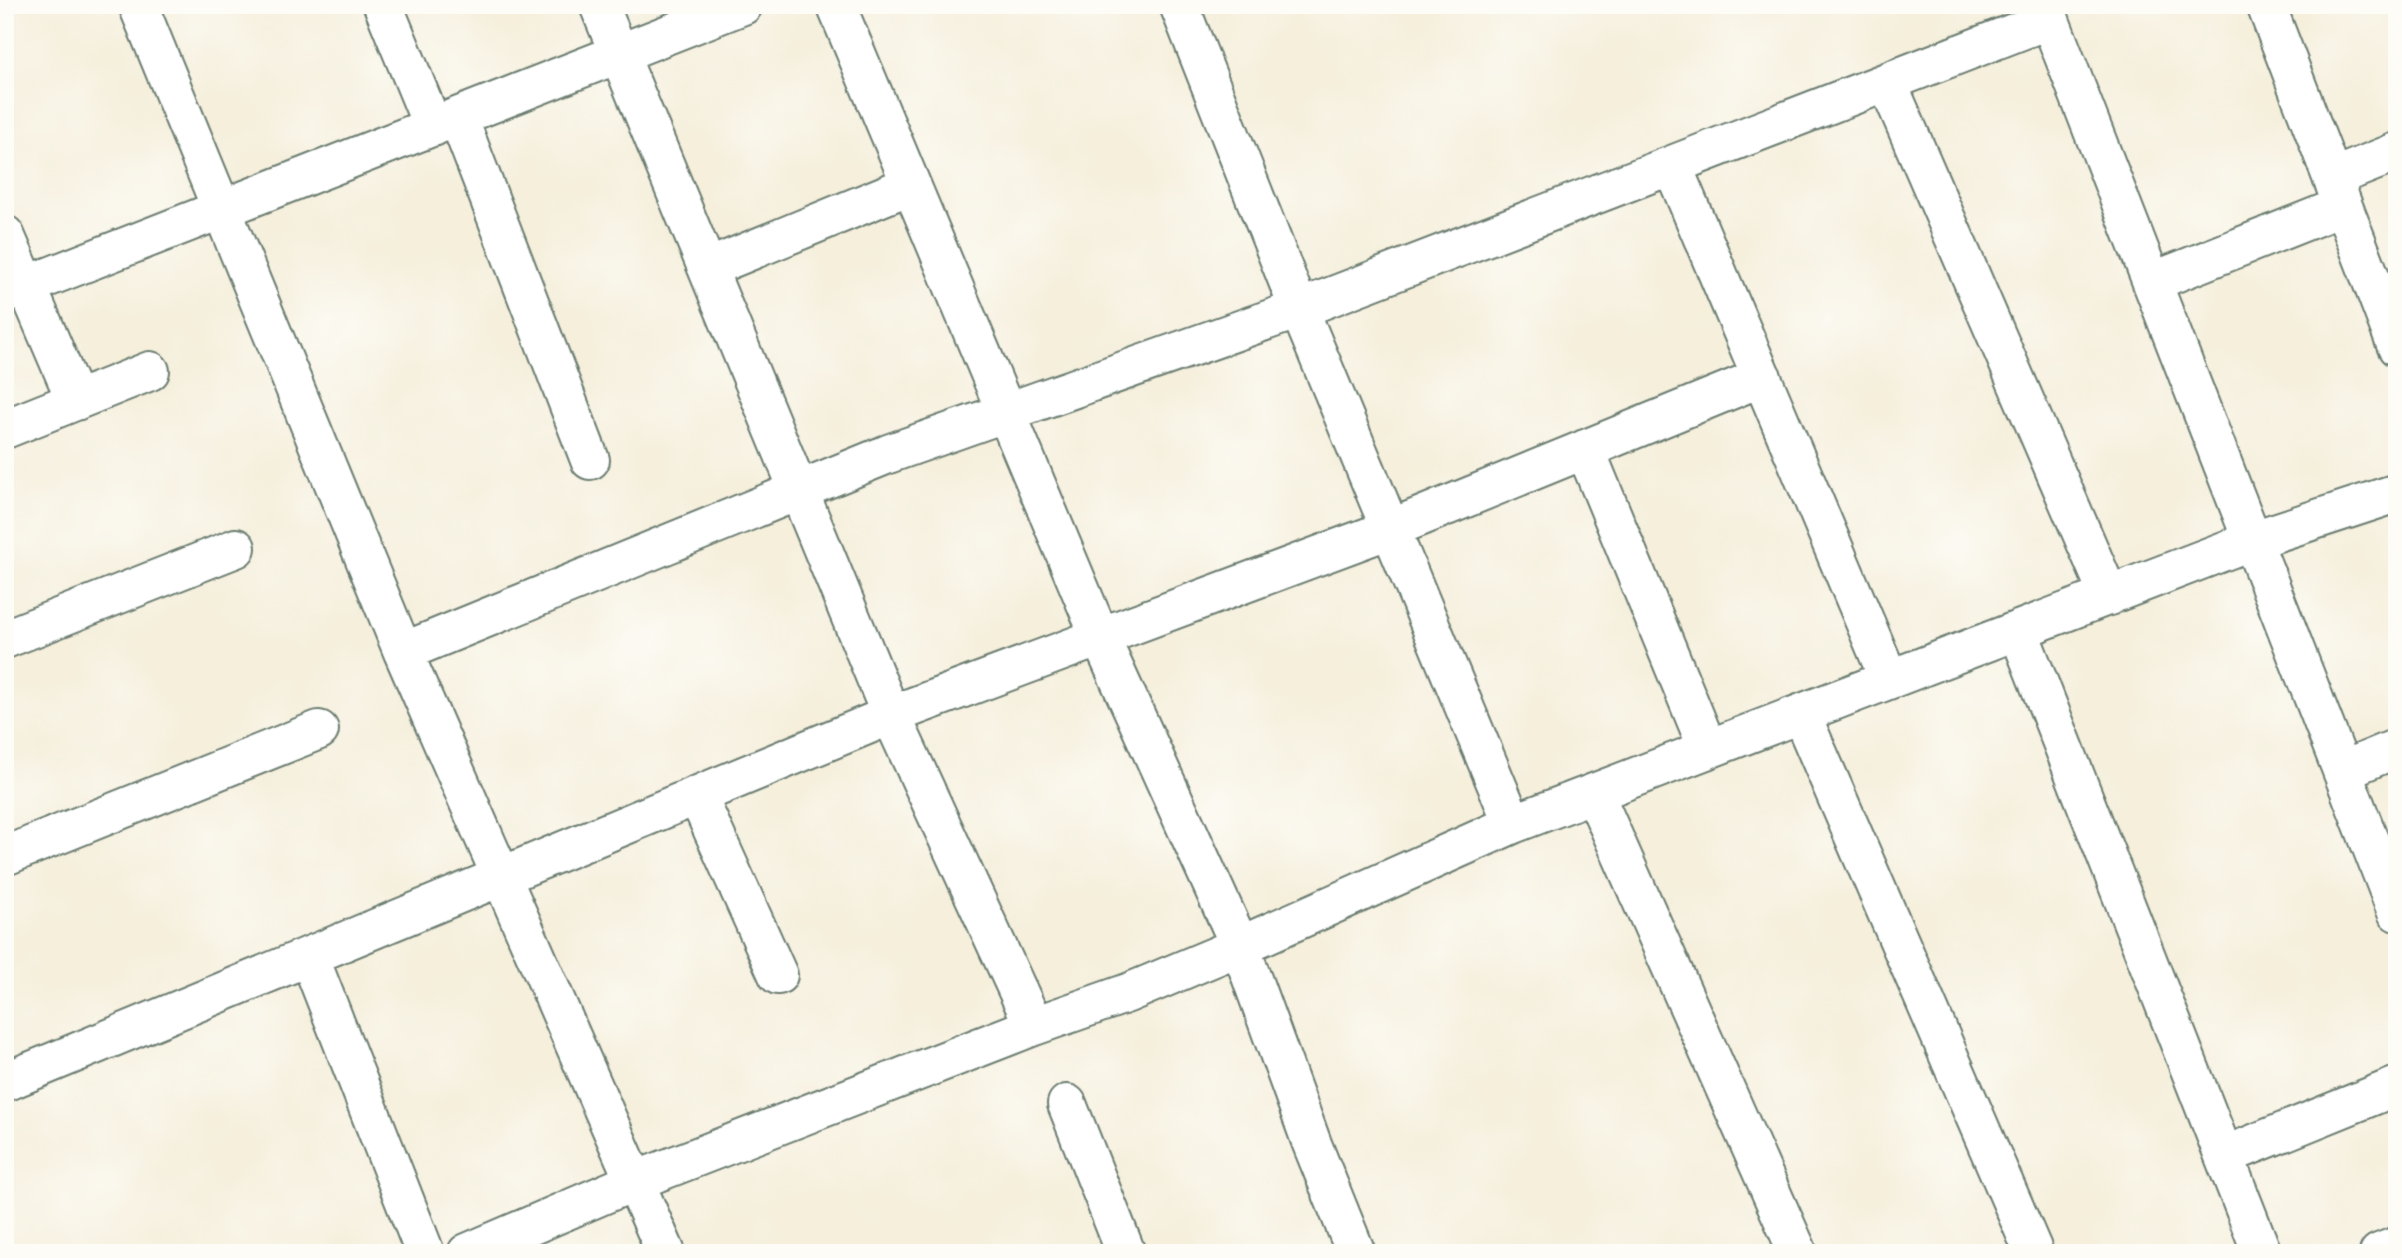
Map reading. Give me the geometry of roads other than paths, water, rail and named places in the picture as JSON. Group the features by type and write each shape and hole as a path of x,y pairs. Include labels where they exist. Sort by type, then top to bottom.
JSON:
{"street":[{"path":"138,5 403,652 666,1253"},
{"path":"383,5 446,122 590,460"},
{"path":"599,5 891,715 1034,1026"},
{"path":"16,290 743,5"},
{"path":"836,5 1100,637 1240,946 1312,1144 1356,1253"},
{"path":"1179,5 1298,309 1513,824"},
{"path":"2266,5 2397,347"},
{"path":"403,652 888,454 1298,309 1887,82 2047,12 2397,912"},
{"path":"1887,82 2109,596"},
{"path":"2152,282 2337,192 2397,152"},
{"path":"1672,165 1889,680"},
{"path":"708,268 910,185"},
{"path":"5,235 16,290 76,401"},
{"path":"5,429 150,371"},
{"path":"5,1082 891,715 1390,529 1762,377"},
{"path":"1585,449 1708,750"},
{"path":"467,1253 635,1181 1034,1026 1128,993 1513,824 2253,540 2397,493"},
{"path":"5,639 236,548"},
{"path":"2018,630 2262,1253"},
{"path":"1801,714 2034,1253"},
{"path":"5,856 319,730"},
{"path":"2342,771 2397,748"},
{"path":"1594,793 1798,1253"},
{"path":"696,796 778,975"},
{"path":"309,956 425,1253"},
{"path":"2224,1156 2397,1086"},
{"path":"1067,1104 1126,1253"},
{"path":"2379,1253 2397,1246"}]}
